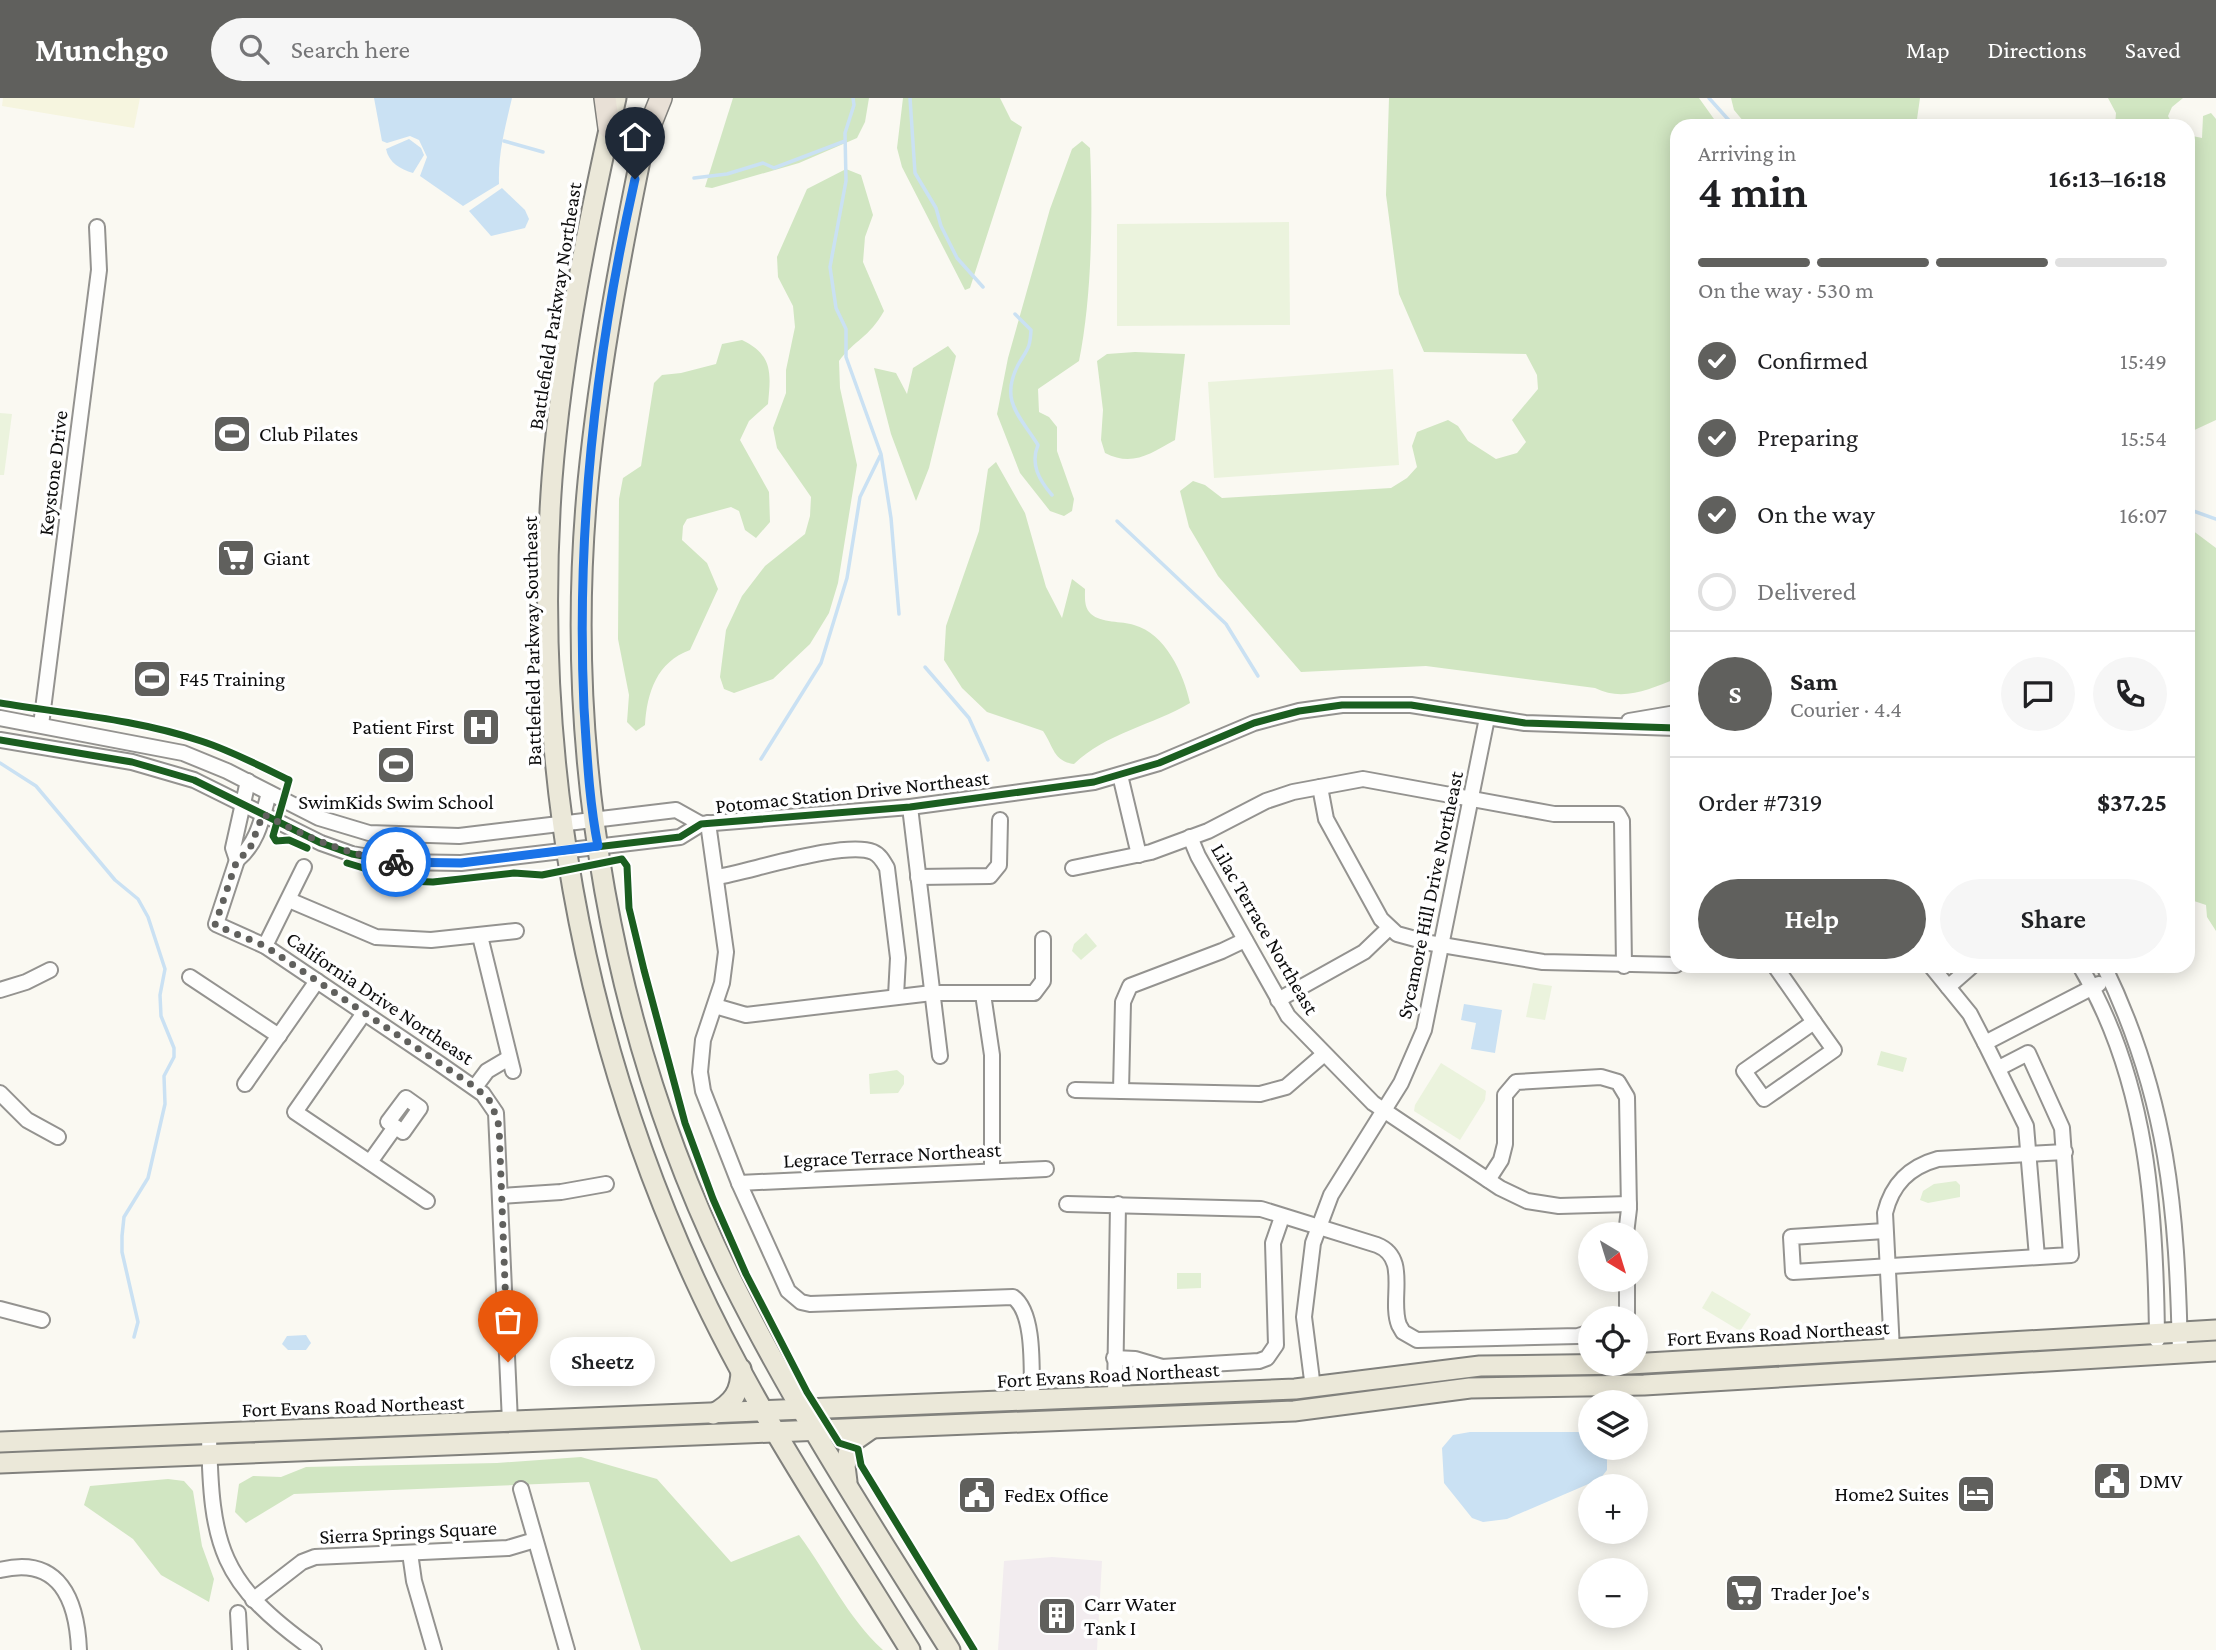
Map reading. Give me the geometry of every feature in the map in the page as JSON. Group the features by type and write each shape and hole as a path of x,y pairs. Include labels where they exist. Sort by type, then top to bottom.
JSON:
{"highway":[{"path":"605,98 609,128"},
{"path":"645,138 662,98"}],"main road":[{"name":"Battlefield Parkway Northeast","path":"552,480 582,256 616,98"},
{"path":"653,98 621,247 602,366 588,484 582,645 593,820 621,968 661,1109 689,1184 731,1279 814,1430 950,1650"},
{"name":"Battlefield Parkway Southeast","path":"552,480 552,707 566,849 587,970 613,1065 642,1154 697,1284 741,1369 778,1431"},
{"name":"Fort Evans Road Northeast","path":"1648,1362 2216,1330"},
{"name":"Fort Evans Road Northeast","path":"0,1463 1294,1411 1470,1388 1644,1385 2216,1351"},
{"name":"Fort Evans Road Northeast","path":"0,1442 1313,1388 1480,1366 1578,1364"},
{"path":"713,1414 734,1399 739,1389 741,1369"},
{"path":"401,1448 501,1432 510,1422"},
{"path":"847,1483 845,1466 851,1443 872,1429"},
{"path":"778,1431 910,1650"}],"street":[{"name":"Keystone Drive","path":"41,725 99,270 97,227"},
{"name":"Potomac Station Drive Northeast","path":"0,740 132,762 194,779 331,847 397,862 461,863 680,837 705,824 910,807 1120,775 1159,763 1254,723 1299,711 1342,705 1410,705 1525,723 1670,728"},
{"name":"Potomac Station Drive Northeast","path":"1597,726 1670,714"},
{"name":"Potomac Station Drive Northeast","path":"0,718 184,753 248,781 319,818 377,834 459,836 676,810 705,824"},
{"name":"Sycamore Hill Drive Northeast","path":"1313,1388 1305,1334 1309,1262 1318,1228 1341,1176 1401,1083 1420,1042 1443,946 1487,718"},
{"path":"1120,775 1139,855"},
{"path":"1073,868 1139,855 1190,837 1266,801 1320,787 1374,779 1554,814 1613,814 1620,817 1624,966"},
{"path":"248,781 233,848 237,860 249,851 269,793"},
{"path":"1320,787 1326,819 1381,919 1389,928 1407,938 1542,962 1670,965"},
{"path":"910,807 940,1056"},
{"path":"918,877 990,876 1000,860 1000,820"},
{"path":"705,824 717,877 726,952 715,1006 703,1040 700,1072 704,1091 739,1183 788,1291 801,1302 1005,1295 1020,1302 1027,1317 1032,1401"},
{"name":"Lilac Terrace Northeast","path":"1190,837 1244,940 1297,1030 1383,1110 1512,1195 1543,1205 1629,1204"},
{"path":"717,877 783,859 863,850 878,856 887,868 898,958 897,996"},
{"name":"California Drive Northeast","path":"237,860 215,925 265,946 475,1087 491,1102 496,1113 501,1195 510,1422"},
{"path":"265,946 304,867"},
{"path":"289,900 376,937 431,940 516,931"},
{"path":"1278,1000 1364,952 1389,928"},
{"path":"475,1087 487,1071 511,1064 480,936"},
{"path":"715,1006 746,1015 932,993 1026,995 1040,989 1043,939"},
{"path":"1121,1091 1123,1002 1130,986 1244,940"},
{"path":"0,990 26,982 50,970"},
{"path":"1780,973 1834,1050 1764,1099 1744,1071 1814,1022"},
{"path":"1937,973 1970,1014 2022,1115 2030,1154 2037,1257"},
{"path":"1948,987 1964,973"},
{"path":"2084,973 2124,1062 2142,1135 2152,1208 2157,1355"},
{"path":"1986,1042 2093,988 2106,973"},
{"path":"2107,973 2137,1037 2162,1127 2171,1185 2180,1353"},
{"path":"190,977 279,1036"},
{"path":"245,1084 317,981"},
{"path":"983,994 992,1055 992,1170"},
{"path":"365,1013 295,1112 427,1201"},
{"path":"1885,1231 1791,1237 1793,1272 2071,1255 2065,1152 2059,1117 2028,1053 1999,1068"},
{"path":"1075,1090 1260,1094 1286,1087 1323,1055"},
{"path":"1488,1180 1503,1153 1503,1102 1509,1088 1524,1079 1610,1078 1623,1086 1627,1097 1627,1222"},
{"path":"0,1093 27,1119 58,1137"},
{"path":"370,1162 395,1127"},
{"path":"1892,1350 1885,1213 1894,1189 1902,1178 1924,1163 1938,1159 2065,1152"},
{"name":"Legrace Terrace Northeast","path":"739,1183 1046,1169"},
{"path":"501,1195 561,1192 606,1184"},
{"path":"1068,1204 1245,1208 1282,1216 1377,1245 1392,1255 1396,1273 1396,1318 1403,1332 1417,1340 1578,1336"},
{"path":"1115,1397 1118,1204"},
{"path":"1114,1358 1135,1359 1162,1367 1259,1361 1267,1358 1276,1345 1273,1243 1282,1216"},
{"path":"0,1309 41,1320"},
{"path":"209,1434 211,1504 222,1548 253,1600 279,1625 314,1650"},
{"name":"Sierra Springs Square","path":"521,1489 567,1650"},
{"name":"Sierra Springs Square","path":"253,1600 302,1562 315,1557 508,1548 536,1540"},
{"path":"410,1553 414,1581 433,1650"},
{"path":"0,1570 27,1568 50,1576 60,1584 74,1605 79,1650"},
{"path":"238,1612 240,1650"}],"shaded area":[{"path":"1052,1557 1102,1561 1097,1650 998,1650 1004,1561"}],"green space":[{"path":"3,98 140,98 134,128 2,106"},
{"path":"733,98 869,98 865,122 857,138 799,163 712,188 705,187"},
{"path":"903,98 1000,98 1011,120 1022,127 970,288 965,290 902,167 897,148"},
{"path":"1389,98 1699,98 1714,119 1670,119 1670,681 1636,692 1616,694 1595,688 1426,666 1301,672 1218,576 1189,527 1180,491 1193,481 1205,485 1222,498 1391,488 1407,478 1417,467 1412,446 1417,432 1448,420 1458,426 1468,441 1496,459 1517,453 1526,442 1512,420 1538,389 1537,375 1526,354 1424,352 1399,294 1386,195"},
{"path":"1731,98 1920,98 1917,119 1742,119 1734,110"},
{"path":"2108,98 2183,98 2172,107 2170,119 2116,119 2116,113"},
{"path":"2211,113 2216,119 2216,420 2195,430 2195,136 2202,138 2203,116"},
{"path":"1082,141 1090,148 1091,227 1087,310 1079,361 1038,389 1039,412 1049,417 1057,427 1057,451 1074,499 1072,511 1064,516 1050,511 1020,473 997,414 1008,358 1050,209 1072,149"},
{"path":"846,169 861,175 873,215 865,237 863,262 884,311 873,327 839,361 840,388 857,465 838,583 829,613 810,644 773,679 734,693 724,689 720,677 726,630 742,596 765,566 805,534 810,516 811,497 777,448 773,428 786,393 786,370 795,327 793,306 778,277 777,257 807,189"},
{"path":"1289,222 1290,325 1117,326 1117,224"},
{"path":"742,340 760,352 768,366 768,404 749,421 740,440 769,492 770,522 756,538 745,530 739,511 731,507 687,519 683,526 682,540 707,563 718,589 690,650 669,662 656,680 648,701 645,725 636,731 627,722 629,695 618,639 619,499 623,478 641,466 654,383 662,375 716,364 722,344"},
{"path":"948,346 956,356 929,468 916,501 891,434 874,368 896,373 907,394 913,368"},
{"path":"1107,354 1185,354 1175,440 1141,457 1124,459 1105,453 1101,440 1103,410 1097,361"},
{"path":"1393,369 1399,465 1214,478 1208,382"},
{"path":"0,413 12,414 4,475 0,475"},
{"path":"996,462 1025,513 1046,587 1062,618 1072,579 1085,589 1086,606 1095,617 1134,625 1155,636 1178,668 1190,703 1100,744 1074,764 1058,756 1043,731 987,712 962,688 944,660 946,626 979,531 988,469"},
{"path":"2195,532 2216,548 2216,931 2207,917 2206,905 2195,901"},
{"path":"1086,933 1097,946 1081,960 1072,951 1074,944"},
{"path":"1533,983 1552,986 1545,1020 1526,1017"},
{"path":"1881,1051 1907,1058 1903,1072 1877,1065"},
{"path":"1441,1063 1486,1091 1485,1100 1460,1140 1414,1111"},
{"path":"897,1070 904,1076 904,1084 898,1093 870,1094 869,1074"},
{"path":"1956,1181 1960,1185 1960,1197 1928,1203 1920,1200 1923,1191 1934,1184"},
{"path":"1177,1273 1201,1273 1201,1288 1177,1289"},
{"path":"1712,1291 1751,1314 1740,1331 1702,1308"},
{"path":"581,1457 657,1479 731,1562 799,1535 848,1609 883,1650 641,1650 589,1482 294,1494 246,1523 235,1512 239,1484 253,1476 281,1477 306,1467 497,1463"},
{"path":"168,1479 184,1481 193,1491 202,1546 214,1579 209,1602 161,1575 133,1539 84,1505 90,1486"}],"water":[{"path":"374,98 512,98 501,151 499,184 463,206 420,176 427,157 419,140 410,136 387,143 382,141"},
{"path":"409,139 421,148 424,155 413,173 396,165 386,149"},
{"path":"502,188 525,210 529,219 525,228 491,236 469,211"},
{"path":"1464,1004 1502,1010 1495,1053 1471,1049 1476,1023 1461,1020"},
{"path":"306,1335 311,1343 306,1350 288,1350 282,1344 287,1336"},
{"path":"1470,1432 1578,1432 1578,1460 1607,1460 1607,1470 1604,1474 1578,1474 1578,1488 1507,1519 1483,1522 1472,1518 1444,1483 1442,1448 1453,1435"}],"waterway":[{"path":"853,98 854,105 845,133 846,181 830,267 836,308 846,329 846,357 881,454 891,518 899,614"},
{"path":"910,98 915,173 936,208 941,226 957,258 983,287"},
{"path":"1709,98 1728,119"},
{"path":"504,141 543,152"},
{"path":"694,178 727,174 763,163 774,168 845,141"},
{"path":"1015,314 1031,330 1029,346 1013,378 1011,399 1019,417 1038,445 1035,465 1043,484 1052,495"},
{"path":"761,759 821,663 847,578 860,497 880,456"},
{"path":"2195,512 2216,519"},
{"path":"1117,521 1226,624 1258,676"},
{"path":"925,667 969,718 988,760"},
{"path":"0,763 36,786 115,880 138,899 148,917 165,969 160,995 161,1016 174,1048 174,1057 164,1076 165,1104 148,1178 124,1217 122,1236 122,1252 138,1322 134,1337"}],"cycle path":[{"path":"0,703 152,727 201,741 246,759 289,780 273,836 276,841 289,840 307,848"},
{"path":"0,740 132,762 194,780 321,843 352,854 397,862 461,863 680,837 701,824 910,807 1094,782 1159,763 1254,723 1299,711 1342,705 1411,705 1525,723 1670,728"},
{"path":"347,863 406,881 433,882 514,873 542,875 622,859 627,866 629,908 685,1123 713,1199 746,1274 807,1392 839,1443 858,1449 861,1465 974,1650"}],"way so far":[{"path":"396,862 352,854 321,843 263,814 249,851 237,860 215,925 265,946 475,1087 491,1102 499,1126 508,1362"}],"place":[{"name":"Club Pilates","path":"232,434"},
{"name":"Giant","path":"236,558"},
{"name":"F45 Training","path":"152,679"},
{"name":"Patient First","path":"481,727"},
{"name":"SwimKids Swim School","path":"396,765"},
{"name":"Sheetz","path":"508,1362"},
{"name":"DMV","path":"2112,1481"},
{"name":"Home2 Suites","path":"1976,1494"},
{"name":"FedEx Office","path":"977,1495"},
{"name":"Trader Joe's","path":"1744,1593"},
{"name":"Carr Water Tank I","path":"1057,1616"}],"route":[{"path":"396,862 461,863 598,846 585,730 582,645 584,550 588,484 602,366 635,179"}]}
